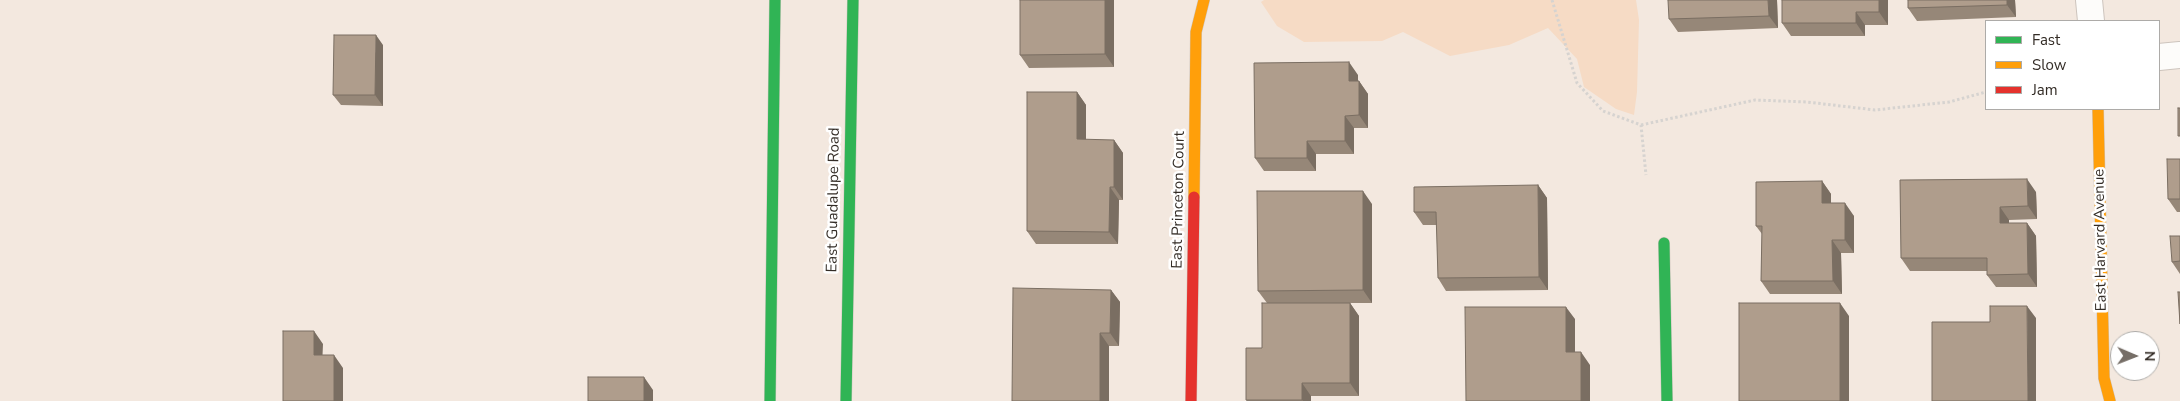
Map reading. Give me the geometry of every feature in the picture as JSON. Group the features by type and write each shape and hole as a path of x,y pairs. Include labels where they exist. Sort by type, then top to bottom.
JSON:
{"street":[{"path":"770,401 775,0"},
{"name":"East Guadalupe Road","path":"846,401 853,0"},
{"name":"East Princeton Court","path":"1191,401 1196,32 1204,0"},
{"path":"2089,0 2092,20"},
{"path":"2160,57 2180,56"},
{"name":"East Harvard Avenue","path":"2098,110 2104,378 2110,401"},
{"path":"1664,243 1668,401"}],"path":[{"path":"1552,0 1577,83 1602,111 1641,125 1755,100 1807,102 1875,110 1949,102 1985,92"},
{"path":"1641,125 1646,175"}],"shaded area":[{"path":"1264,0 1636,0 1639,20 1637,92 1634,115 1616,109 1584,87 1577,59 1548,28 1509,45 1450,56 1403,32 1382,41 1304,42 1277,26 1261,2"}],"building":[{"path":"1020,0 1105,0 1105,54 1020,55"},
{"path":"1668,0 1768,0 1769,16 1669,19"},
{"path":"1782,0 1879,0 1879,12 1856,12 1856,23 1782,23"},
{"path":"1908,0 2007,0 2007,5 1908,8"},
{"path":"334,35 376,35 375,95 333,95"},
{"path":"1349,62 1349,81 1359,81 1359,115 1345,116 1345,141 1307,141 1307,158 1255,158 1254,63"},
{"path":"1027,92 1077,92 1077,139 1114,140 1114,187 1110,187 1109,232 1027,231"},
{"path":"2178,108 2180,108 2180,136 2178,136"},
{"path":"2167,159 2180,159 2180,199 2168,199"},
{"path":"2027,179 2028,206 2000,207 2000,223 2027,223 2028,274 1987,275 1987,258 1901,258 1900,180"},
{"path":"1822,181 1822,203 1845,203 1845,240 1832,240 1833,281 1761,281 1762,226 1756,226 1756,182"},
{"path":"1538,185 1539,277 1438,278 1436,212 1414,212 1414,187"},
{"path":"1257,191 1363,191 1363,290 1258,291"},
{"path":"2170,236 2180,236 2180,261 2172,262"},
{"path":"1013,288 1111,290 1110,333 1100,333 1100,401 1012,401"},
{"path":"2178,292 2180,292 2180,324"},
{"path":"1262,303 1350,303 1350,383 1302,383 1302,400 1246,400 1246,348 1262,348"},
{"path":"1739,303 1840,303 1840,401 1739,401"},
{"path":"1990,306 2027,306 2028,401 1932,401 1932,322 1990,322"},
{"path":"1465,307 1566,307 1566,352 1581,352 1581,401 1466,401"},
{"path":"283,331 314,331 314,355 334,355 334,401 283,401"},
{"path":"588,377 644,377 644,401 588,401"}],"traffic: fast":[{"path":"770,401 775,0"},
{"path":"846,401 853,0"},
{"path":"1664,243 1667,401"}],"traffic: slow":[{"path":"1194,197 1196,32 1204,0"},
{"path":"2098,110 2104,378 2110,401"}],"traffic: jam":[{"path":"1191,401 1194,197"}]}
